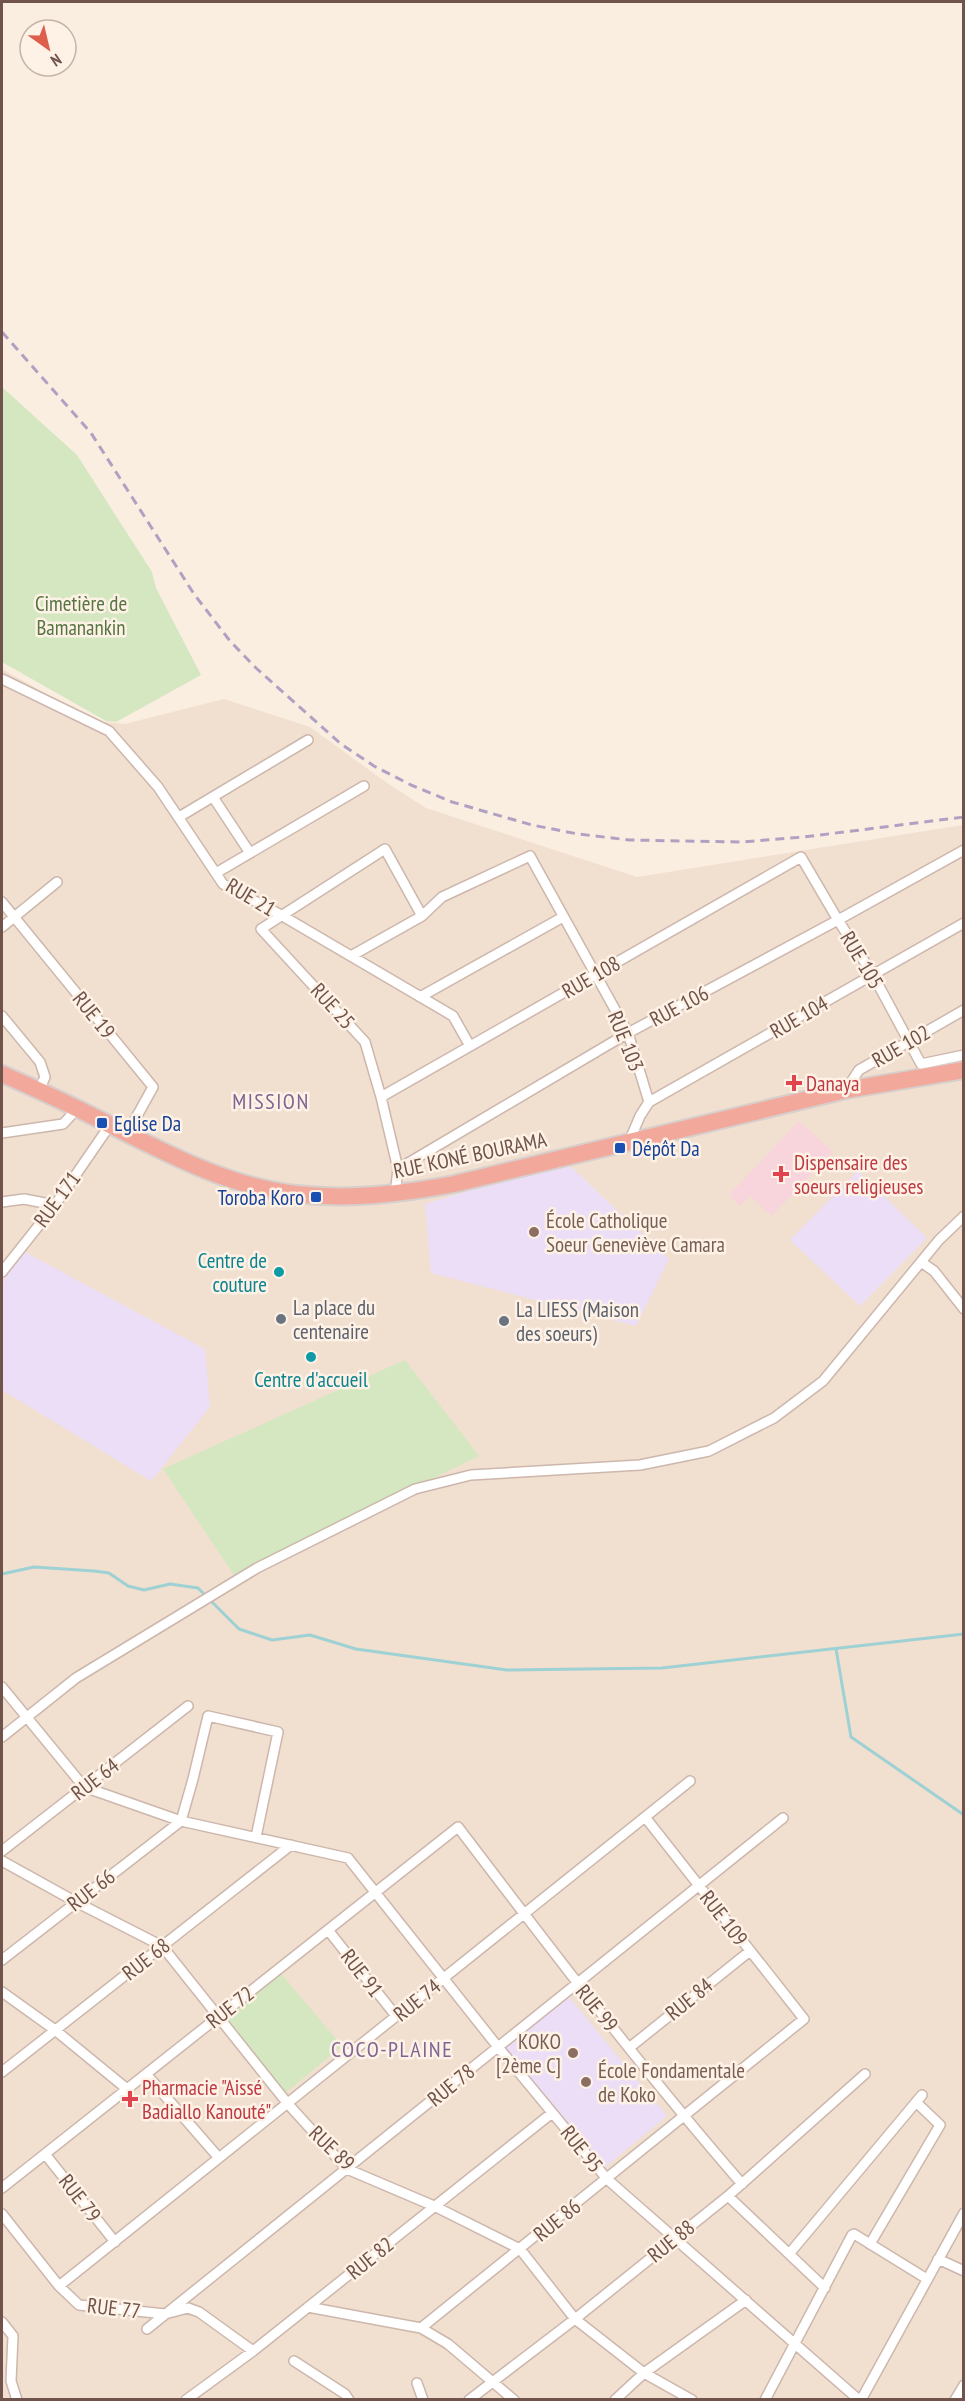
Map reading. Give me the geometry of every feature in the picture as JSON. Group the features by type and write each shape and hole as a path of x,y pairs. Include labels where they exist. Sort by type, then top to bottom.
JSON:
{"highway":[{"name":"RUE KONÉ BOURAMA","path":"2,1074 78,1108 195,1166 260,1187 295,1194 352,1197 396,1195 454,1184 846,1090 963,1070"}],"street":[{"name":"RUE 21","path":"2,679 109,731 158,786 223,884 281,915 453,1016 470,1046"},
{"path":"179,818 308,740"},
{"path":"216,873 364,786"},
{"path":"213,797 249,853"},
{"path":"281,915 385,849 422,916 351,956"},
{"name":"RUE 106","path":"398,1169 628,1033 963,850"},
{"name":"RUE 103","path":"422,916 442,897 530,856 628,1033 650,1102"},
{"name":"RUE 105","path":"801,857 873,975 921,1064 963,1055"},
{"name":"RUE 108","path":"381,1097 801,857"},
{"path":"2,927 57,882"},
{"name":"RUE 19","path":"2,902 153,1087 127,1134"},
{"name":"RUE 25","path":"281,915 261,929 364,1042 381,1097 398,1169 396,1195"},
{"path":"420,997 563,917"},
{"name":"RUE 104","path":"629,1142 640,1116 650,1102 963,923"},
{"name":"RUE 102","path":"846,1090 859,1070 963,1010"},
{"path":"2,1016 40,1062 45,1077 39,1090"},
{"path":"2,1133 63,1124 78,1108"},
{"name":"RUE 171","path":"2,1272 55,1205 110,1125"},
{"path":"2,1202 24,1199 55,1205"},
{"path":"2,1737 76,1678 214,1594 258,1568 415,1489 471,1475 640,1465 709,1451 774,1418 823,1380 939,1240 963,1216"},
{"path":"921,1262 934,1271 963,1309"},
{"path":"2,1687 84,1787 181,1821 291,1845"},
{"name":"RUE 64","path":"2,1851 188,1706"},
{"path":"181,1821 194,1779 208,1716 278,1732 256,1837"},
{"name":"RUE 74","path":"59,2286 690,1781"},
{"name":"RUE 109","path":"645,1817 804,2019"},
{"name":"RUE 78","path":"147,2329 783,1818"},
{"name":"RUE 66","path":"2,1960 181,1821"},
{"name":"RUE 99","path":"458,1827 577,1983 742,2184"},
{"name":"RUE 72","path":"2,2188 458,1827"},
{"name":"RUE 95","path":"291,1845 348,1858 498,2047 607,2179 860,2400"},
{"name":"RUE 68","path":"2,2072 291,1845"},
{"name":"RUE 89","path":"2,1861 162,1946 288,2104 347,2169 434,2206 520,2249 575,2319 644,2373 692,2400"},
{"name":"RUE 91","path":"328,1930 396,2016"},
{"name":"RUE 84","path":"629,2048 750,1951"},
{"path":"2,1992 55,2030 127,2089"},
{"name":"RUE 86","path":"421,2328 804,2019"},
{"path":"146,2074 219,2158"},
{"name":"RUE 88","path":"469,2400 575,2319 728,2196 865,2074"},
{"path":"789,2254 919,2099 940,2125 870,2244"},
{"name":"RUE 82","path":"186,2400 253,2351 552,2113"},
{"name":"RUE 79","path":"45,2154 115,2242"},
{"path":"728,2196 825,2288"},
{"path":"860,2400 963,2213"},
{"name":"RUE 77","path":"2,2214 59,2286 79,2305 165,2314 188,2307 199,2312 253,2351"},
{"path":"765,2400 852,2235 927,2279"},
{"path":"938,2259 963,2271"},
{"path":"615,2400 644,2373 746,2300"},
{"path":"308,2307 421,2328 448,2344 514,2400"},
{"path":"2,2322 13,2336 11,2381 17,2400"},
{"path":"294,2361 345,2394 349,2400"},
{"path":"417,2383 423,2400"},
{"path":"955,2400 963,2385"}],"shaded area":[{"path":"2,669 94,721 125,724 224,699 310,727 387,783 426,808 637,877 963,825 963,2399 2,2399"},
{"name":"Dispensaire des soeurs religieuses","path":"799,1121 833,1152 772,1216 750,1196 740,1206 729,1195"},
{"name":"École Catholique Soeur Geneviève Camara","path":"569,1165 669,1259 636,1326 431,1273 425,1204"},
{"path":"858,1171 927,1238 860,1306 790,1240"},
{"path":"23,1251 205,1349 210,1407 151,1481 2,1390 2,1283"},
{"name":"École Fondamentale de Koko","path":"569,1997 667,2116 603,2169 505,2047"}],"green space":[{"name":"Cimetière de Bamanankin","path":"2,387 77,455 152,572 156,588 201,675 116,722 106,721 2,662"},
{"path":"405,1360 479,1456 234,1575 163,1469"},
{"path":"279,1971 342,2046 282,2096 219,2021"}],"waterway":[{"path":"2,1574 34,1567 94,1571 109,1573 128,1586 144,1590 170,1584 198,1588 239,1629 272,1640 310,1635 356,1649 507,1670 662,1668 964,1634"},
{"path":"836,1649 851,1737 964,1815"}],"railway":[{"path":"2,332 91,433 194,594 230,641 256,668 341,744 374,766 411,785 452,802 532,825 578,834 629,840 741,842 804,837 964,817"}],"place":[{"name":"Danaya","path":"794,1083"},
{"name":"Eglise Da","path":"102,1123"},
{"name":"Dépôt Da","path":"620,1148"},
{"name":"Dispensaire des soeurs religieuses","path":"781,1174"},
{"name":"Toroba Koro","path":"316,1197"},
{"name":"École Catholique Soeur Geneviève Camara","path":"534,1232"},
{"name":"Centre de couture","path":"279,1272"},
{"name":"La place du centenaire","path":"281,1319"},
{"name":"La LIESS (Maison des soeurs)","path":"504,1321"},
{"name":"Centre d'accueil","path":"311,1357"},
{"name":"KOKO [2ème C]","path":"573,2053"},
{"name":"École Fondamentale de Koko","path":"586,2082"},
{"name":"Pharmacie \"Aissé Badiallo Kanouté\"","path":"130,2099"}],"district":[{"name":"MISSION","path":"271,1101"},
{"name":"COCO-PLAINE","path":"392,2049"}]}
